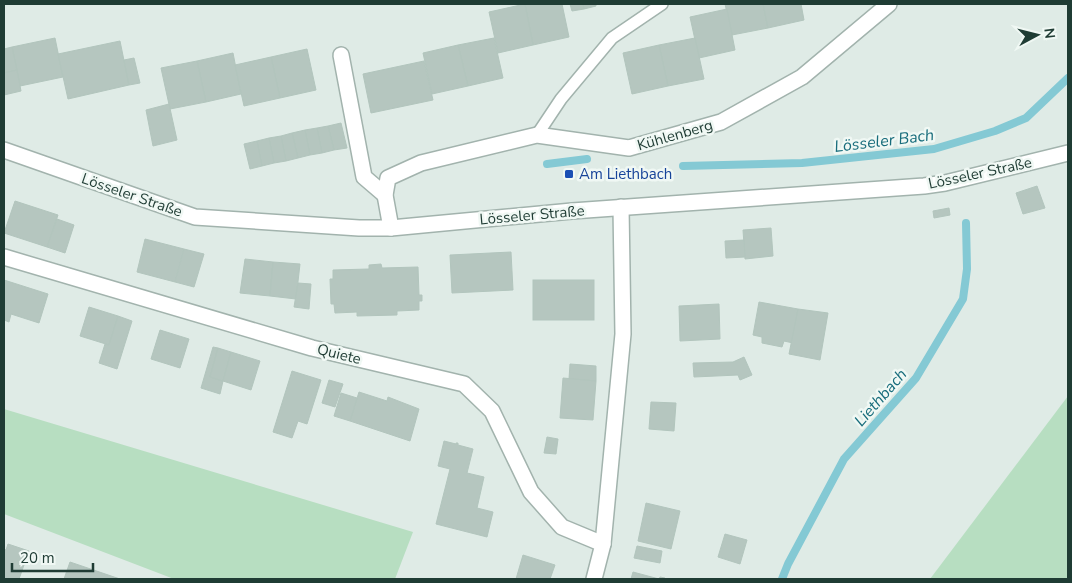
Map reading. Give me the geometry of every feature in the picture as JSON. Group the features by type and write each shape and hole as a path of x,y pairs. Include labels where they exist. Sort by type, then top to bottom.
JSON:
{"street":[{"name":"Kühlenberg","path":"385,195 388,178 421,163 537,135 629,148 721,122 802,77 890,4"},
{"path":"341,55 364,177 385,195 391,228"},
{"name":"Lösseler Straße","path":"4,150 195,217 359,228 391,228 621,207 931,185 1068,153"},
{"path":"594,579 603,544 623,334 621,207"},
{"name":"Quiete","path":"4,257 312,348 464,384 492,411 531,492 562,527 603,544"}],"lane":[{"path":"537,135 560,99 612,38 662,4"}],"green space":[{"path":"1068,396 1068,579 930,579"},
{"path":"4,409 413,532 395,579 174,579 4,514"}],"building":[{"path":"525,4 562,4 569,37 533,45"},
{"path":"525,4 533,45 498,53 489,12"},
{"path":"570,4 583,4 584,9 572,11"},
{"path":"583,4 596,4 596,6 584,9"},
{"path":"725,4 763,4 768,28 732,35"},
{"path":"763,4 801,4 804,20 768,28"},
{"path":"727,9 735,50 699,58 690,17"},
{"path":"55,38 63,77 20,86 12,47"},
{"path":"494,38 503,78 468,86 458,45"},
{"path":"695,38 704,79 668,86 659,45"},
{"path":"120,41 129,85 68,99 58,54"},
{"path":"458,45 468,86 432,94 423,53"},
{"path":"659,45 668,86 632,94 623,53"},
{"path":"12,47 17,70 4,73 4,49"},
{"path":"307,49 316,90 280,98 271,57"},
{"path":"233,53 241,94 206,102 197,61"},
{"path":"271,57 280,98 244,106 235,65"},
{"path":"134,58 140,83 129,85 124,60"},
{"path":"197,61 206,102 170,109 161,68"},
{"path":"424,61 433,100 371,113 363,74"},
{"path":"17,70 21,91 4,95 4,73"},
{"path":"169,104 177,140 153,146 146,110"},
{"path":"341,123 347,148 334,150 328,126"},
{"path":"328,126 334,150 322,153 317,128"},
{"path":"317,128 322,153 310,155 305,130"},
{"path":"305,130 310,155 298,158 292,133"},
{"path":"292,133 298,158 286,161 281,136"},
{"path":"281,136 286,161 274,163 269,138"},
{"path":"269,138 274,163 262,166 257,141"},
{"path":"257,141 262,166 250,169 244,144"},
{"path":"1037,186 1045,208 1023,214 1016,193"},
{"path":"15,201 58,215 47,247 4,233"},
{"path":"949,208 950,215 934,218 933,211"},
{"path":"57,219 74,225 65,253 47,247"},
{"path":"771,228 773,256 745,259 743,230"},
{"path":"145,239 184,249 175,282 137,272"},
{"path":"744,240 745,257 726,258 725,241"},
{"path":"184,249 204,254 194,287 175,282"},
{"path":"511,252 513,290 452,293 450,255"},
{"path":"245,259 273,262 270,296 240,293"},
{"path":"273,262 300,264 296,299 270,296"},
{"path":"381,264 382,268 418,267 419,295 422,295 422,301 419,301 419,310 397,311 397,315 357,316 357,312 335,313 334,304 331,304 330,279 333,279 333,270 369,269 369,265"},
{"path":"4,280 48,294 39,323 11,314 9,322 4,320"},
{"path":"533,280 594,280 594,320 533,320"},
{"path":"298,283 311,284 309,309 294,307"},
{"path":"759,302 798,309 793,343 784,341 782,347 762,343 762,337 753,335"},
{"path":"719,304 720,339 680,341 679,306"},
{"path":"89,307 118,316 109,345 80,336"},
{"path":"798,309 828,313 820,360 789,354"},
{"path":"118,316 132,321 117,369 99,363 105,344 109,345"},
{"path":"160,330 189,339 180,368 151,359"},
{"path":"213,347 218,348 210,377 223,381 220,394 201,388"},
{"path":"218,348 231,352 223,381 210,377"},
{"path":"231,352 260,361 251,390 223,381"},
{"path":"744,357 752,375 740,380 738,375 694,377 693,363 733,362"},
{"path":"570,364 596,366 596,381 569,379"},
{"path":"292,371 321,380 307,424 298,421 292,438 273,432"},
{"path":"563,378 596,381 593,420 560,418"},
{"path":"329,380 343,384 335,407 322,403"},
{"path":"359,392 387,401 388,397 419,409 410,441 350,421"},
{"path":"341,393 357,398 350,421 334,416"},
{"path":"651,402 676,403 674,431 649,429"},
{"path":"547,437 558,439 556,454 544,453"},
{"path":"444,441 458,443 458,445 473,449 467,473 484,477 477,508 493,512 487,537 436,524 450,469 438,466"},
{"path":"646,503 680,511 671,549 638,541"},
{"path":"725,534 747,540 740,564 718,557"},
{"path":"8,544 29,551 19,579 4,579 4,549 6,550"},
{"path":"637,546 662,551 660,563 634,558"},
{"path":"523,555 555,565 550,579 516,579"},
{"path":"70,562 120,579 64,579"},
{"path":"633,572 659,579 631,579"}],"waterway":[{"name":"Lösseler Bach","path":"683,166 802,163 934,149 995,131 1026,118 1068,78"},
{"name":"Lösseler Bach","path":"547,164 587,159"},
{"name":"Liethbach","path":"782,579 788,564 844,459 916,378 963,299 967,269 966,223"}],"place":[{"name":"Am Liethbach","path":"569,174"}]}
